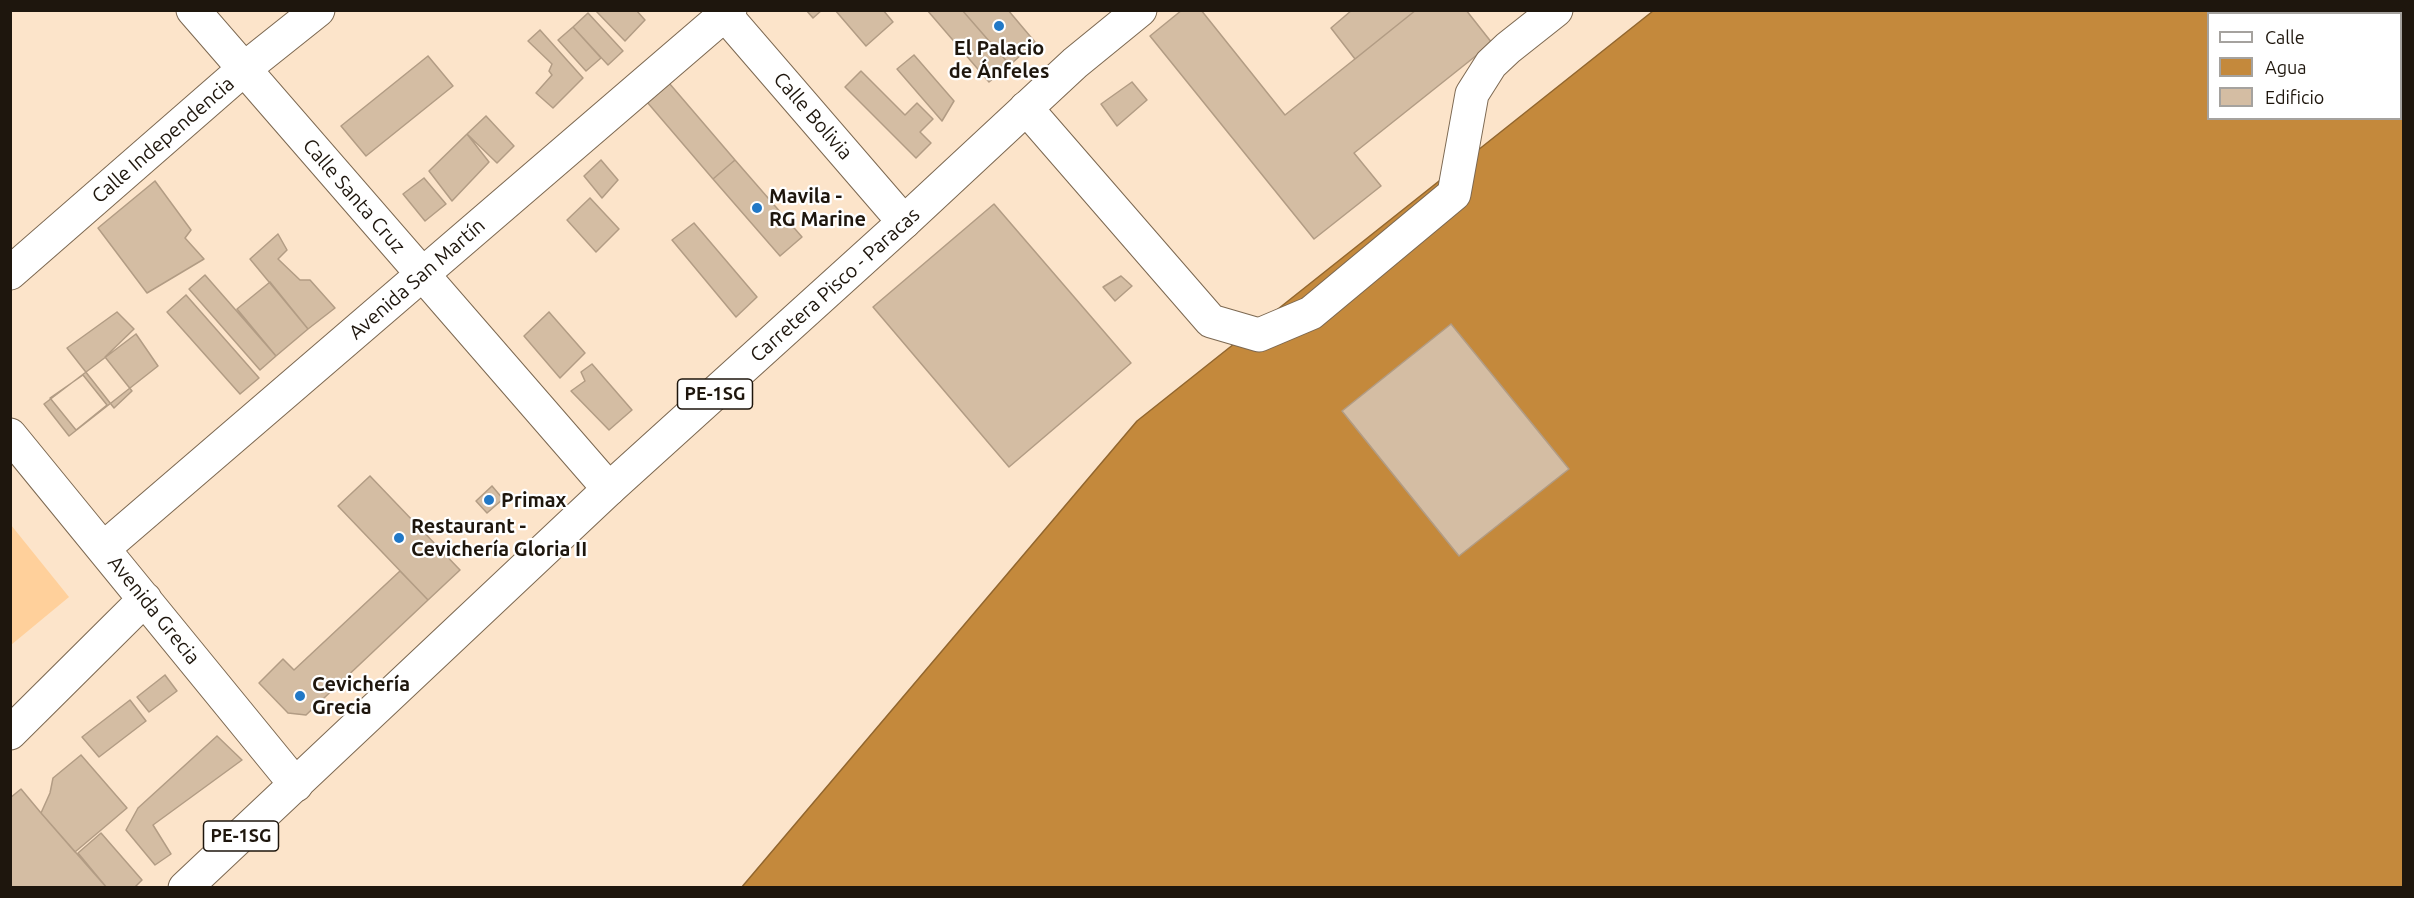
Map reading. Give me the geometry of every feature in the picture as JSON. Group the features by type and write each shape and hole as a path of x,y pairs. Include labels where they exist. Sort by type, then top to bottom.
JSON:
{"street":[{"name":"Calle Santa Cruz","path":"193,10 609,489"},
{"name":"Calle Independencia","path":"10,273 244,69 318,10"},
{"name":"Carretera Pisco - Paracas","path":"296,785 609,489 904,222 1075,63 1140,10"},
{"path":"1026,108 1211,321 1259,335 1311,313 1454,194 1472,94 1491,64 1556,10"},
{"name":"Calle Bolivia","path":"726,12 904,222"},
{"name":"Avenida San Martín","path":"104,548 726,12"},
{"name":"Avenida Grecia","path":"10,435 296,785"},
{"path":"10,733 145,598"},
{"name":"PE-1SG","path":"185,888 296,785"}],"shaded area":[{"path":"11,525 69,597 10,645"}],"water":[{"path":"1653,11 2403,11 2403,887 741,888 1137,421"}],"building":[{"path":"595,10 636,10 645,20 625,41"},
{"path":"806,10 822,10 813,18"},
{"path":"835,10 883,10 893,22 866,46"},
{"path":"927,10 962,10 1010,65 989,82"},
{"name":"El Palacio de Ánfeles","path":"962,10 1008,10 1035,42 1010,65"},
{"path":"1182,10 1201,10 1285,115 1416,10 1466,10 1492,43 1354,153 1381,186 1314,239 1150,36"},
{"path":"1352,10 1416,10 1355,59 1331,28"},
{"path":"588,13 623,51 608,65 573,27"},
{"path":"573,27 601,58 586,71 558,40"},
{"path":"540,30 583,78 553,108 536,93 552,75 549,71 552,64 528,41"},
{"path":"914,55 954,101 942,121 897,69"},
{"path":"428,56 453,86 366,156 341,126"},
{"path":"861,71 905,115 917,103 933,119 920,132 931,143 916,158 845,87"},
{"path":"1132,82 1147,100 1117,126 1101,104"},
{"path":"669,83 735,160 713,179 647,102"},
{"path":"486,116 514,146 497,163 467,134"},
{"path":"467,134 489,162 452,201 429,171"},
{"path":"601,160 618,180 602,198 584,176"},
{"name":"Mavila - RG Marine","path":"735,160 802,237 780,256 713,179"},
{"path":"424,178 446,204 425,221 403,194"},
{"path":"155,181 191,230 185,238 204,259 147,293 98,228"},
{"path":"590,198 619,229 596,252 567,220"},
{"path":"994,204 1131,363 1009,467 873,307"},
{"path":"694,223 757,297 736,317 672,240"},
{"path":"278,234 287,250 278,259 300,280 310,280 335,308 308,329 250,259"},
{"path":"205,275 276,356 260,370 189,289"},
{"path":"1121,276 1132,286 1115,301 1103,287"},
{"path":"270,282 308,329 276,356 237,309"},
{"path":"186,295 259,378 240,394 167,312"},
{"path":"117,312 134,329 105,357 132,391 114,408 67,348"},
{"path":"549,312 585,353 560,378 524,336"},
{"path":"1451,324 1569,469 1459,556 1342,411"},
{"path":"136,334 158,366 69,436 44,404"},
{"path":"592,364 632,410 609,430 571,391 585,381 581,372"},
{"path":"83,375 107,405 76,430 50,398"},
{"name":"Restaurant - Cevichería Gloria II","path":"370,476 460,570 428,600 338,506"},
{"name":"Primax","path":"492,486 503,499 487,513 476,501"},
{"path":"400,571 428,600 306,715 288,713 259,683 283,659 294,670"},
{"path":"165,675 177,691 149,712 137,697"},
{"path":"130,700 146,721 99,757 82,737"},
{"path":"217,736 242,760 153,825 171,854 155,865 126,830 138,808"},
{"path":"81,755 127,808 75,852 41,813 50,793 53,778"},
{"path":"21,789 107,888 10,888 10,798"},
{"path":"101,833 142,880 134,888 107,888 78,853"}],"place":[{"name":"El Palacio de Ánfeles","path":"999,26"},
{"name":"Mavila - RG Marine","path":"757,208"},
{"name":"Primax","path":"489,500"},
{"name":"Restaurant - Cevichería Gloria II","path":"399,538"},
{"name":"Cevichería Grecia","path":"300,696"}]}
